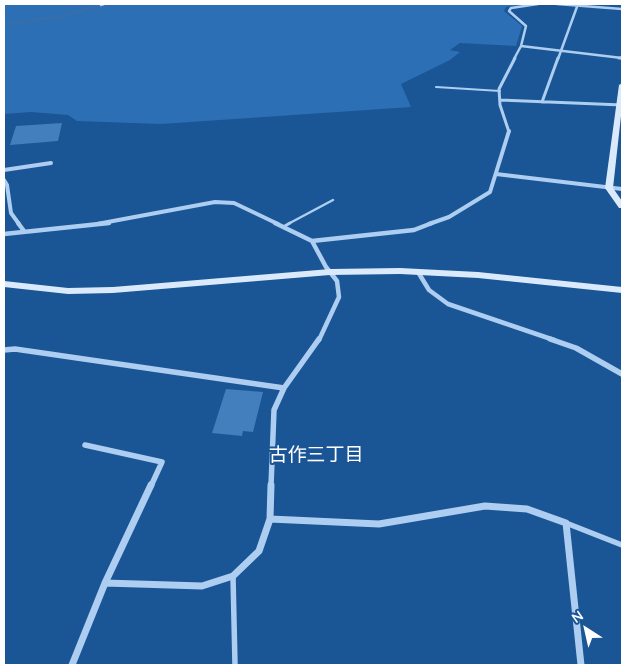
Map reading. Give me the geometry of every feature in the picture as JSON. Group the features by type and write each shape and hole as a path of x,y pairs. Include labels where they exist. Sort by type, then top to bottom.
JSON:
{"street":[{"path":"4,234 110,223 215,202 234,204 312,240 414,230 449,217 490,192 509,132 500,100 500,91 521,46 526,26 509,11 511,8 538,4"},
{"path":"557,4 622,9"},
{"path":"542,102 578,5"},
{"path":"521,46 622,58"},
{"path":"622,85 619,140 609,188 622,206"},
{"path":"500,100 621,105"},
{"path":"4,170 52,164"},
{"path":"496,174 622,189"},
{"path":"4,180 7,185 11,213 24,231"},
{"path":"106,583 202,586 233,576 259,551 270,519 274,410 284,388 318,342 339,297 337,281 312,240"},
{"path":"4,284 68,291 113,290 330,272 418,272 527,279 622,290"},
{"path":"418,272 429,290 448,304 576,348 622,374"},
{"path":"4,350 15,349 284,388"},
{"path":"72,665 106,583 162,462 85,445"},
{"path":"270,519 379,524 485,506 527,510 566,523 581,665"}],"lane":[{"path":"436,87 500,91"},
{"path":"283,226 333,200"},
{"path":"566,523 622,545"},
{"path":"233,576 235,665"}],"shaded area":[{"path":"4,4 528,4 506,7 504,11 522,26 516,46 460,43 450,50 460,52 450,60 401,84 411,107 161,124 77,121 68,115 31,112 4,114"}],"building":[{"path":"62,123 58,141 10,145 16,126"},
{"path":"226,389 263,392 253,432 243,431 242,436 212,433"}],"tunnel":[{"path":"4,24 64,16 101,5"}],"district":[{"name":"古作三丁目","path":"316,455"}]}
